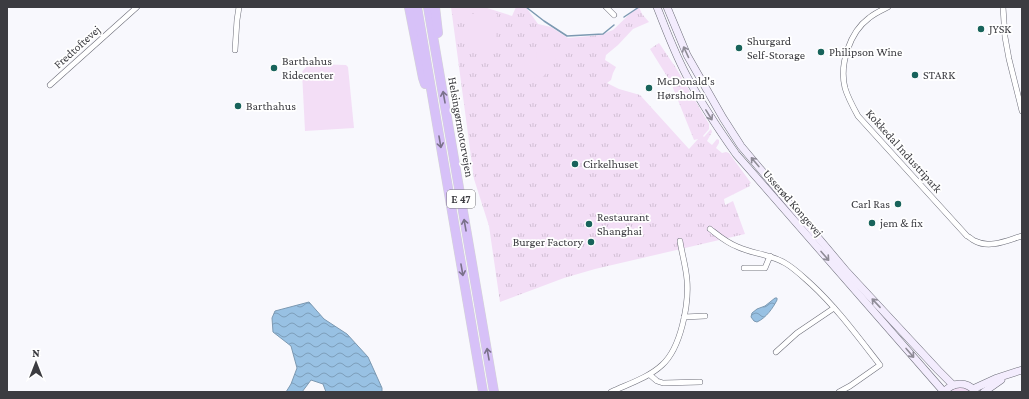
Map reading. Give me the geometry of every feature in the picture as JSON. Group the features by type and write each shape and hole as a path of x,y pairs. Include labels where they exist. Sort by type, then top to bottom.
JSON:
{"highway":[{"path":"409,7 423,78 436,118"},
{"name":"Helsingørmotorvejen","path":"417,7 483,392"},
{"name":"Helsingørmotorvejen","path":"428,7 494,392"},
{"path":"435,7 438,32 440,78"}],"main road":[{"name":"Usserød Kongevej","path":"657,7 688,79 718,129 736,154 944,392"},
{"name":"Usserød Kongevej","path":"666,7 687,55 723,118 742,146 848,272 938,370 954,385"},
{"path":"944,392 954,385 962,384 970,386 974,390 997,378 1022,370"},
{"path":"984,392 1004,377"}],"street":[{"name":"Fredtoftevej","path":"50,85 137,7"},
{"path":"235,50 239,7"},
{"path":"606,7 614,15"},
{"name":"Kokkedal Industripark","path":"888,7 870,17 859,28 845,58 843,70 845,87 858,116 967,236 976,242 986,244 997,243 1022,236"},
{"path":"1003,7 1009,59 1022,111"},
{"path":"710,229 726,242 739,248 770,256 784,262 820,292 847,322 880,366 839,392"},
{"path":"611,392 650,375 663,365 673,352 681,335 688,289 680,241"},
{"path":"744,268 765,268 770,256"},
{"path":"776,352 797,333 834,308"},
{"path":"684,317 705,316"},
{"path":"650,375 657,381 663,383 700,382"}],"green space":[{"path":"451,7 484,7 512,16 516,7 526,7 538,24 551,27 568,38 600,35 613,30 637,7 639,7 642,14 649,22 633,29 606,55 605,60 616,67 611,80 607,83 619,89 640,95 689,149 698,139 694,140 669,78 650,49 659,43 676,68 709,124 709,129 703,136 704,137 711,129 712,132 707,141 712,145 717,139 719,140 716,148 722,153 729,153 751,183 749,184 750,186 724,199 725,205 733,201 745,234 595,269 564,278 500,302 489,226 474,179"},
{"path":"469,14 497,14 496,49 468,49"},
{"path":"556,48 559,58 539,64 548,71 539,81 522,68 530,57 538,63 536,53"},
{"path":"311,64 346,65 348,67 354,128 305,131 302,72"},
{"path":"962,387 971,392 949,392 956,388"}],"water":[{"path":"777,298 777,300 769,312 757,322 754,321 751,317 752,313 765,306"},
{"path":"309,302 324,319 347,334 368,357 382,388 382,392 326,392 323,384 311,380 302,392 286,392 291,384 297,368 291,346 273,332 272,318 275,311"}],"waterway":[{"path":"526,7 567,36 603,34 614,25"},
{"path":"624,17 639,7"}],"place":[{"name":"JYSK","path":"981,29"},
{"name":"Shurgard Self-Storage","path":"739,48"},
{"name":"Philipson Wine","path":"821,52"},
{"name":"Barthahus Ridecenter","path":"274,68"},
{"name":"STARK","path":"915,75"},
{"name":"McDonald's Hørsholm","path":"649,88"},
{"name":"Barthahus","path":"238,106"},
{"name":"Cirkelhuset","path":"575,164"},
{"name":"Carl Ras","path":"898,204"},
{"name":"jem & fix","path":"872,223"},
{"name":"Restaurant Shanghai","path":"589,224"},
{"name":"Burger Factory","path":"591,242"}]}
